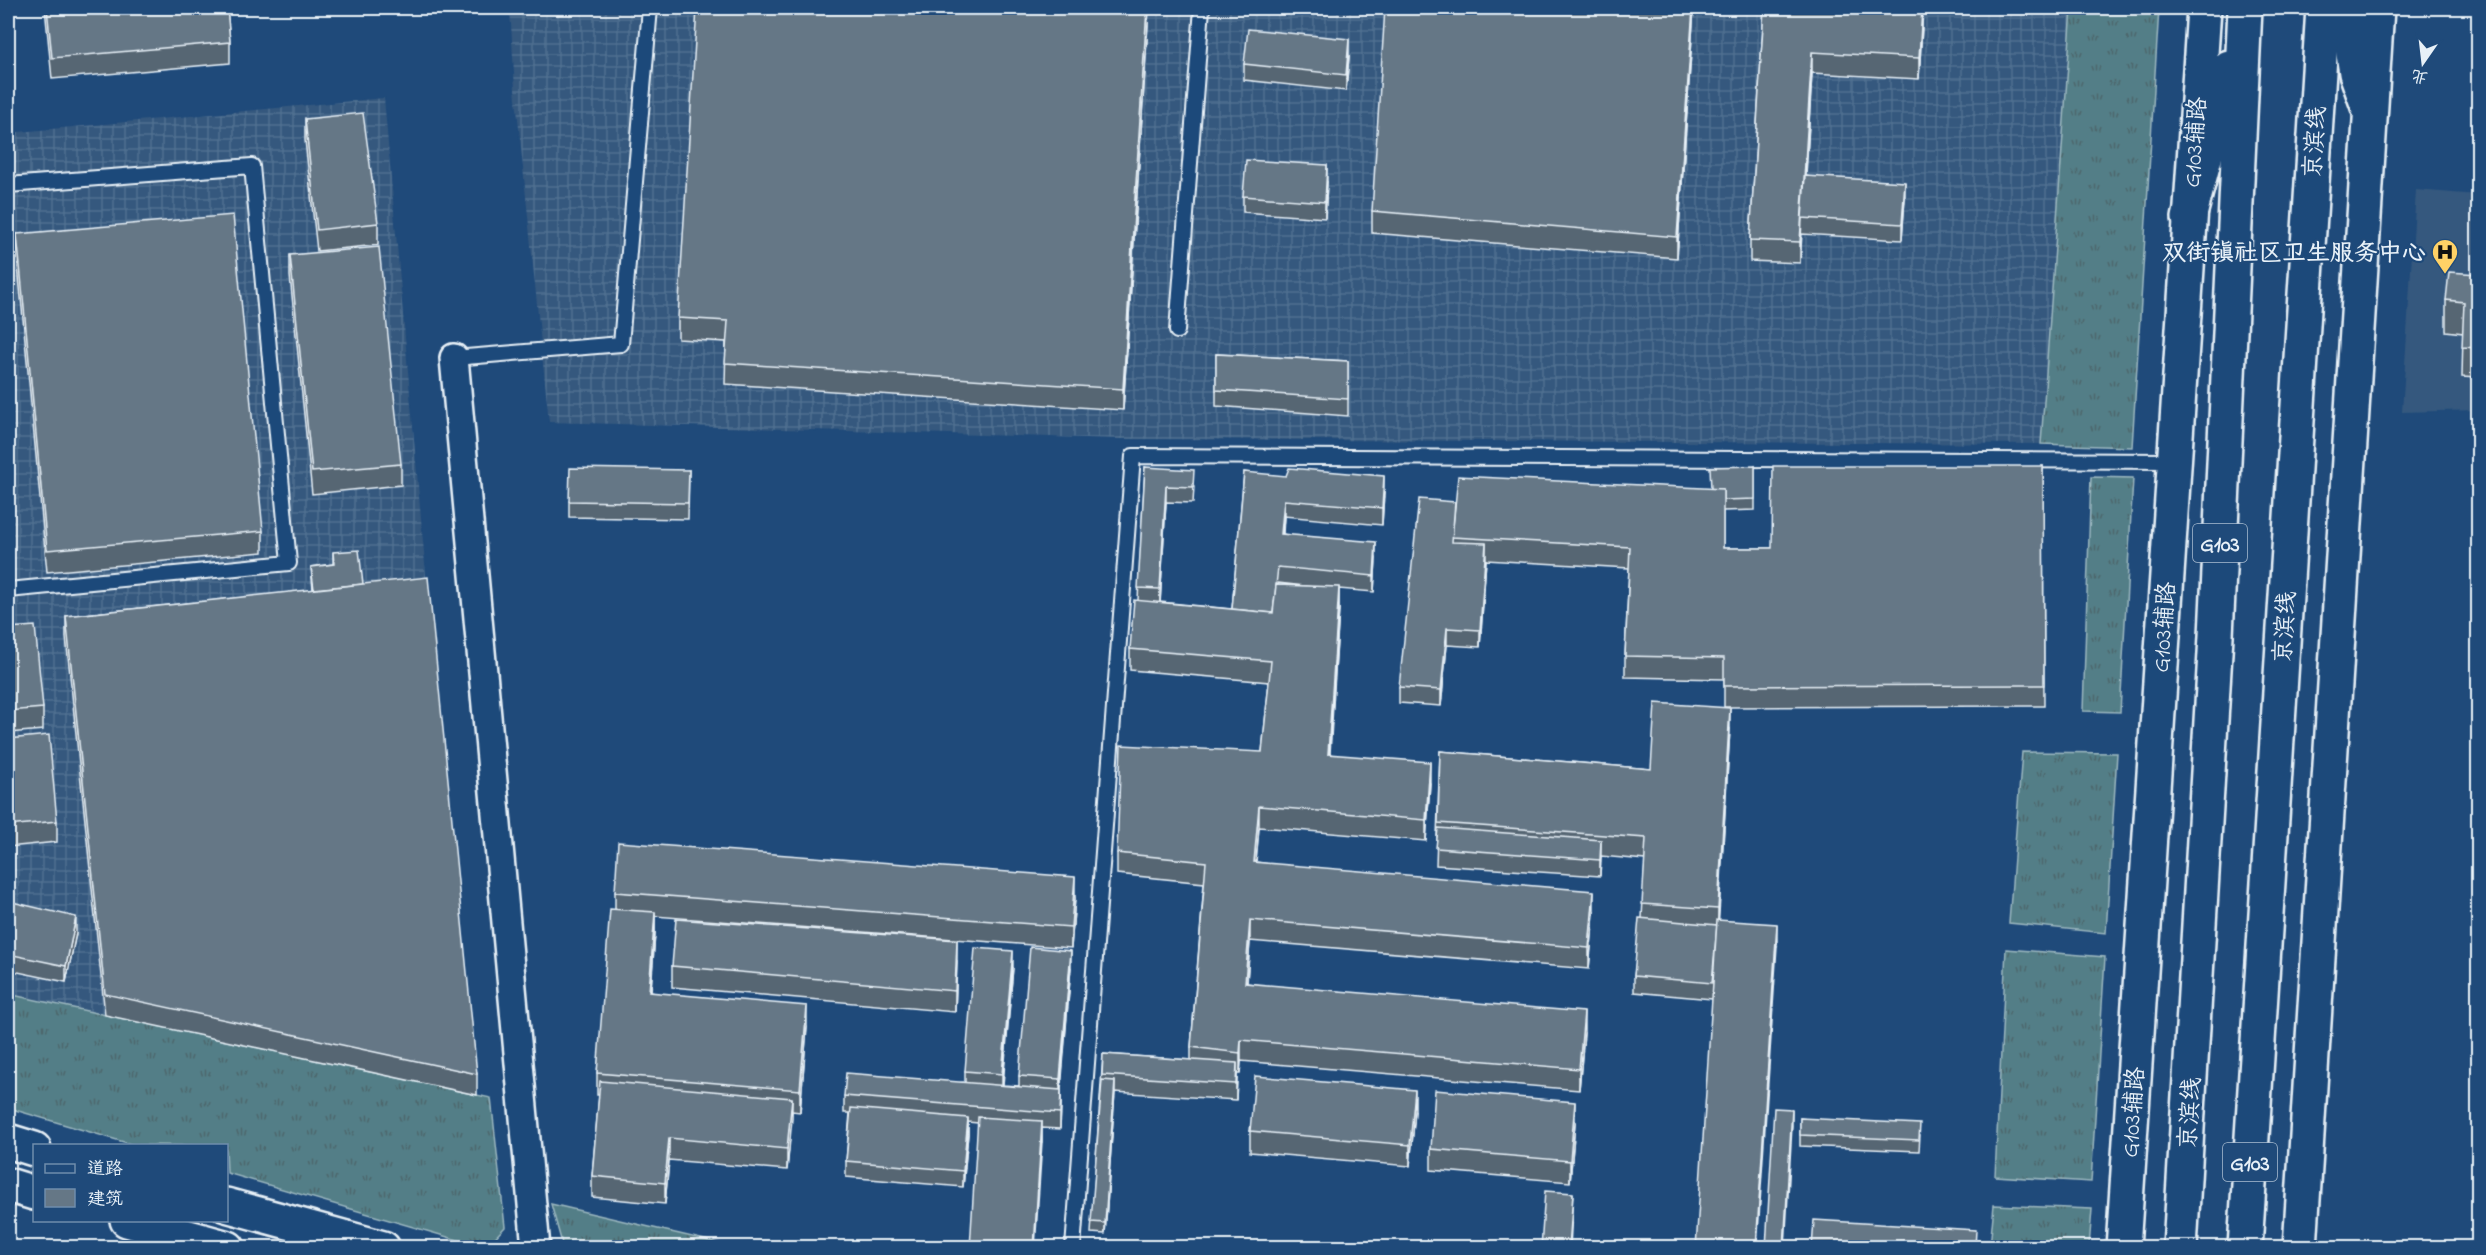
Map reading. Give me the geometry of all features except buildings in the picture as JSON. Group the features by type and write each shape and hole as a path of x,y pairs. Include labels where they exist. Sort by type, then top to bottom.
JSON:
{"main road":[{"name":"G103辅路","path":"2123,1248 2204,8"},
{"path":"2189,218 2245,8"},
{"name":"京滨线","path":"2180,1248 2192,1078 2217,624 2245,8"},
{"name":"京滨线","path":"2245,1248 2323,8"},
{"path":"2346,8 2356,73 2370,112"},
{"path":"2300,1248 2377,8"},
{"path":"8,1141 33,1149"},
{"path":"8,1185 33,1193"},
{"path":"228,1206 382,1248"},
{"path":"131,1222 228,1248"}],"street":[{"path":"454,358 536,1248"}],"lane":[{"path":"454,358 621,344 650,8"},
{"path":"1177,331 1202,8"},
{"path":"8,185 252,166 289,563 8,590"},
{"path":"1073,1248 1133,456 2173,462"}],"shaded area":[{"path":"510,8 2072,8 2041,444 1119,439 549,422 515,89"},
{"path":"384,98 428,598 66,637 105,1015 8,994 8,133"},
{"name":"双街镇社区卫生服务中心","path":"2416,190 2478,195 2478,410 2402,412"}],"green space":[{"path":"2072,8 2159,8 2132,447 2041,444"},
{"path":"2091,477 2133,478 2120,712 2083,711"},
{"path":"2022,752 2117,753 2106,933 2009,923"},
{"path":"2006,949 2105,957 2091,1182 1995,1176"},
{"path":"8,994 491,1098 505,1227 486,1247 482,1247 228,1173 228,1144 131,1144 8,1108"},
{"path":"551,1204 735,1247 563,1247"},
{"path":"1994,1205 2092,1209 2089,1247 1990,1247"}],"place":[{"name":"双街镇社区卫生服务中心","path":"2445,275"}]}
